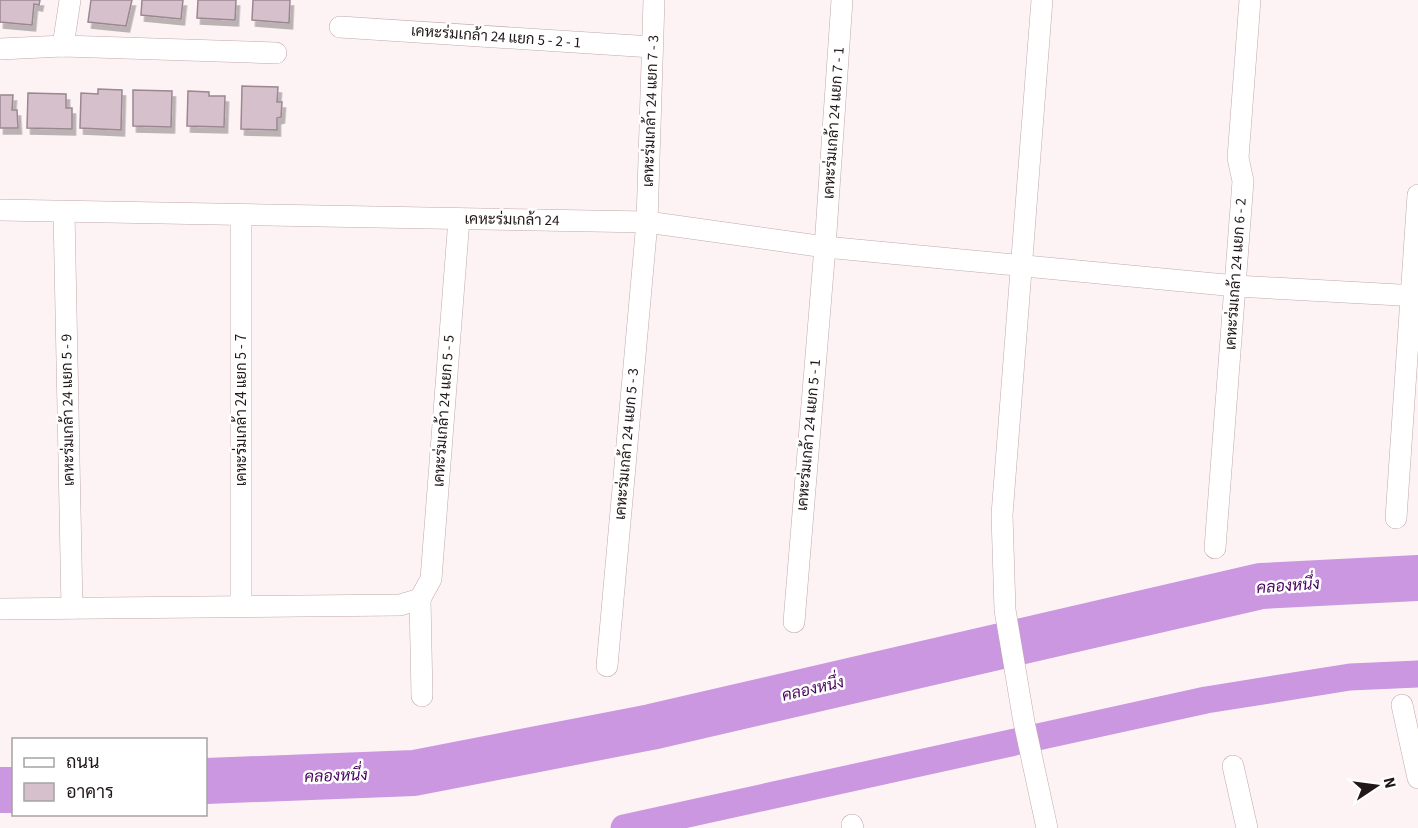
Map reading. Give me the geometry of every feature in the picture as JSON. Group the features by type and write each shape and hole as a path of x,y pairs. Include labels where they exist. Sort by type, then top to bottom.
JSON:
{"street":[{"path":"63,46 70,0"},
{"name":"เคหะร่มเกล้า 24 แยก 7 - 3","path":"647,222 654,0"},
{"name":"เคหะร่มเกล้า 24 แยก 7 - 1","path":"825,247 842,0"},
{"path":"1042,0 1002,515 1005,610 1024,722 1047,828"},
{"name":"เคหะร่มเกล้า 24 แยก 6 - 2","path":"1215,548 1243,181 1238,158 1250,0"},
{"name":"เคหะร่มเกล้า 24 แยก 5 - 2 - 1","path":"340,27 652,47"},
{"path":"0,49 63,46 276,53"},
{"path":"1396,518 1415,296 1418,195"},
{"name":"เคหะร่มเกล้า 24","path":"0,210 647,222 825,247 1236,286 1415,296"},
{"name":"เคหะร่มเกล้า 24 แยก 5 - 9","path":"64,212 72,608"},
{"name":"เคหะร่มเกล้า 24 แยก 5 - 7","path":"241,606 242,215"},
{"name":"เคหะร่มเกล้า 24 แยก 5 - 5","path":"420,599 431,579 459,219"},
{"name":"เคหะร่มเกล้า 24 แยก 5 - 3","path":"607,666 647,222"},
{"name":"เคหะร่มเกล้า 24 แยก 5 - 1","path":"794,622 825,247"},
{"path":"0,609 400,605 420,599 422,696"},
{"path":"1402,705 1418,778"},
{"path":"1233,766 1247,828"}],"building":[{"path":"0,0 40,0 39,5 34,4 32,25 0,22"},
{"path":"91,0 132,0 126,26 88,22"},
{"path":"142,0 183,0 181,19 141,15"},
{"path":"198,0 236,0 235,20 197,18"},
{"path":"253,0 290,0 289,23 252,20"},
{"path":"242,86 278,87 277,102 282,102 281,117 277,118 277,130 241,129"},
{"path":"98,89 122,90 121,130 80,128 81,93 98,94"},
{"path":"133,90 172,91 171,127 133,126"},
{"path":"188,91 209,92 209,96 225,96 224,127 187,126"},
{"path":"28,93 66,94 66,108 72,108 72,129 27,128"},
{"path":"0,95 13,95 12,110 17,110 18,128 0,128"}],"waterway":[{"name":"คลองหนึ่ง","path":"207,781 414,773 651,727 1261,586 1418,578"},
{"path":"624,828 1206,700 1350,677 1418,674"},
{"name":"คลองหนึ่ง","path":"0,790 12,790"}]}
